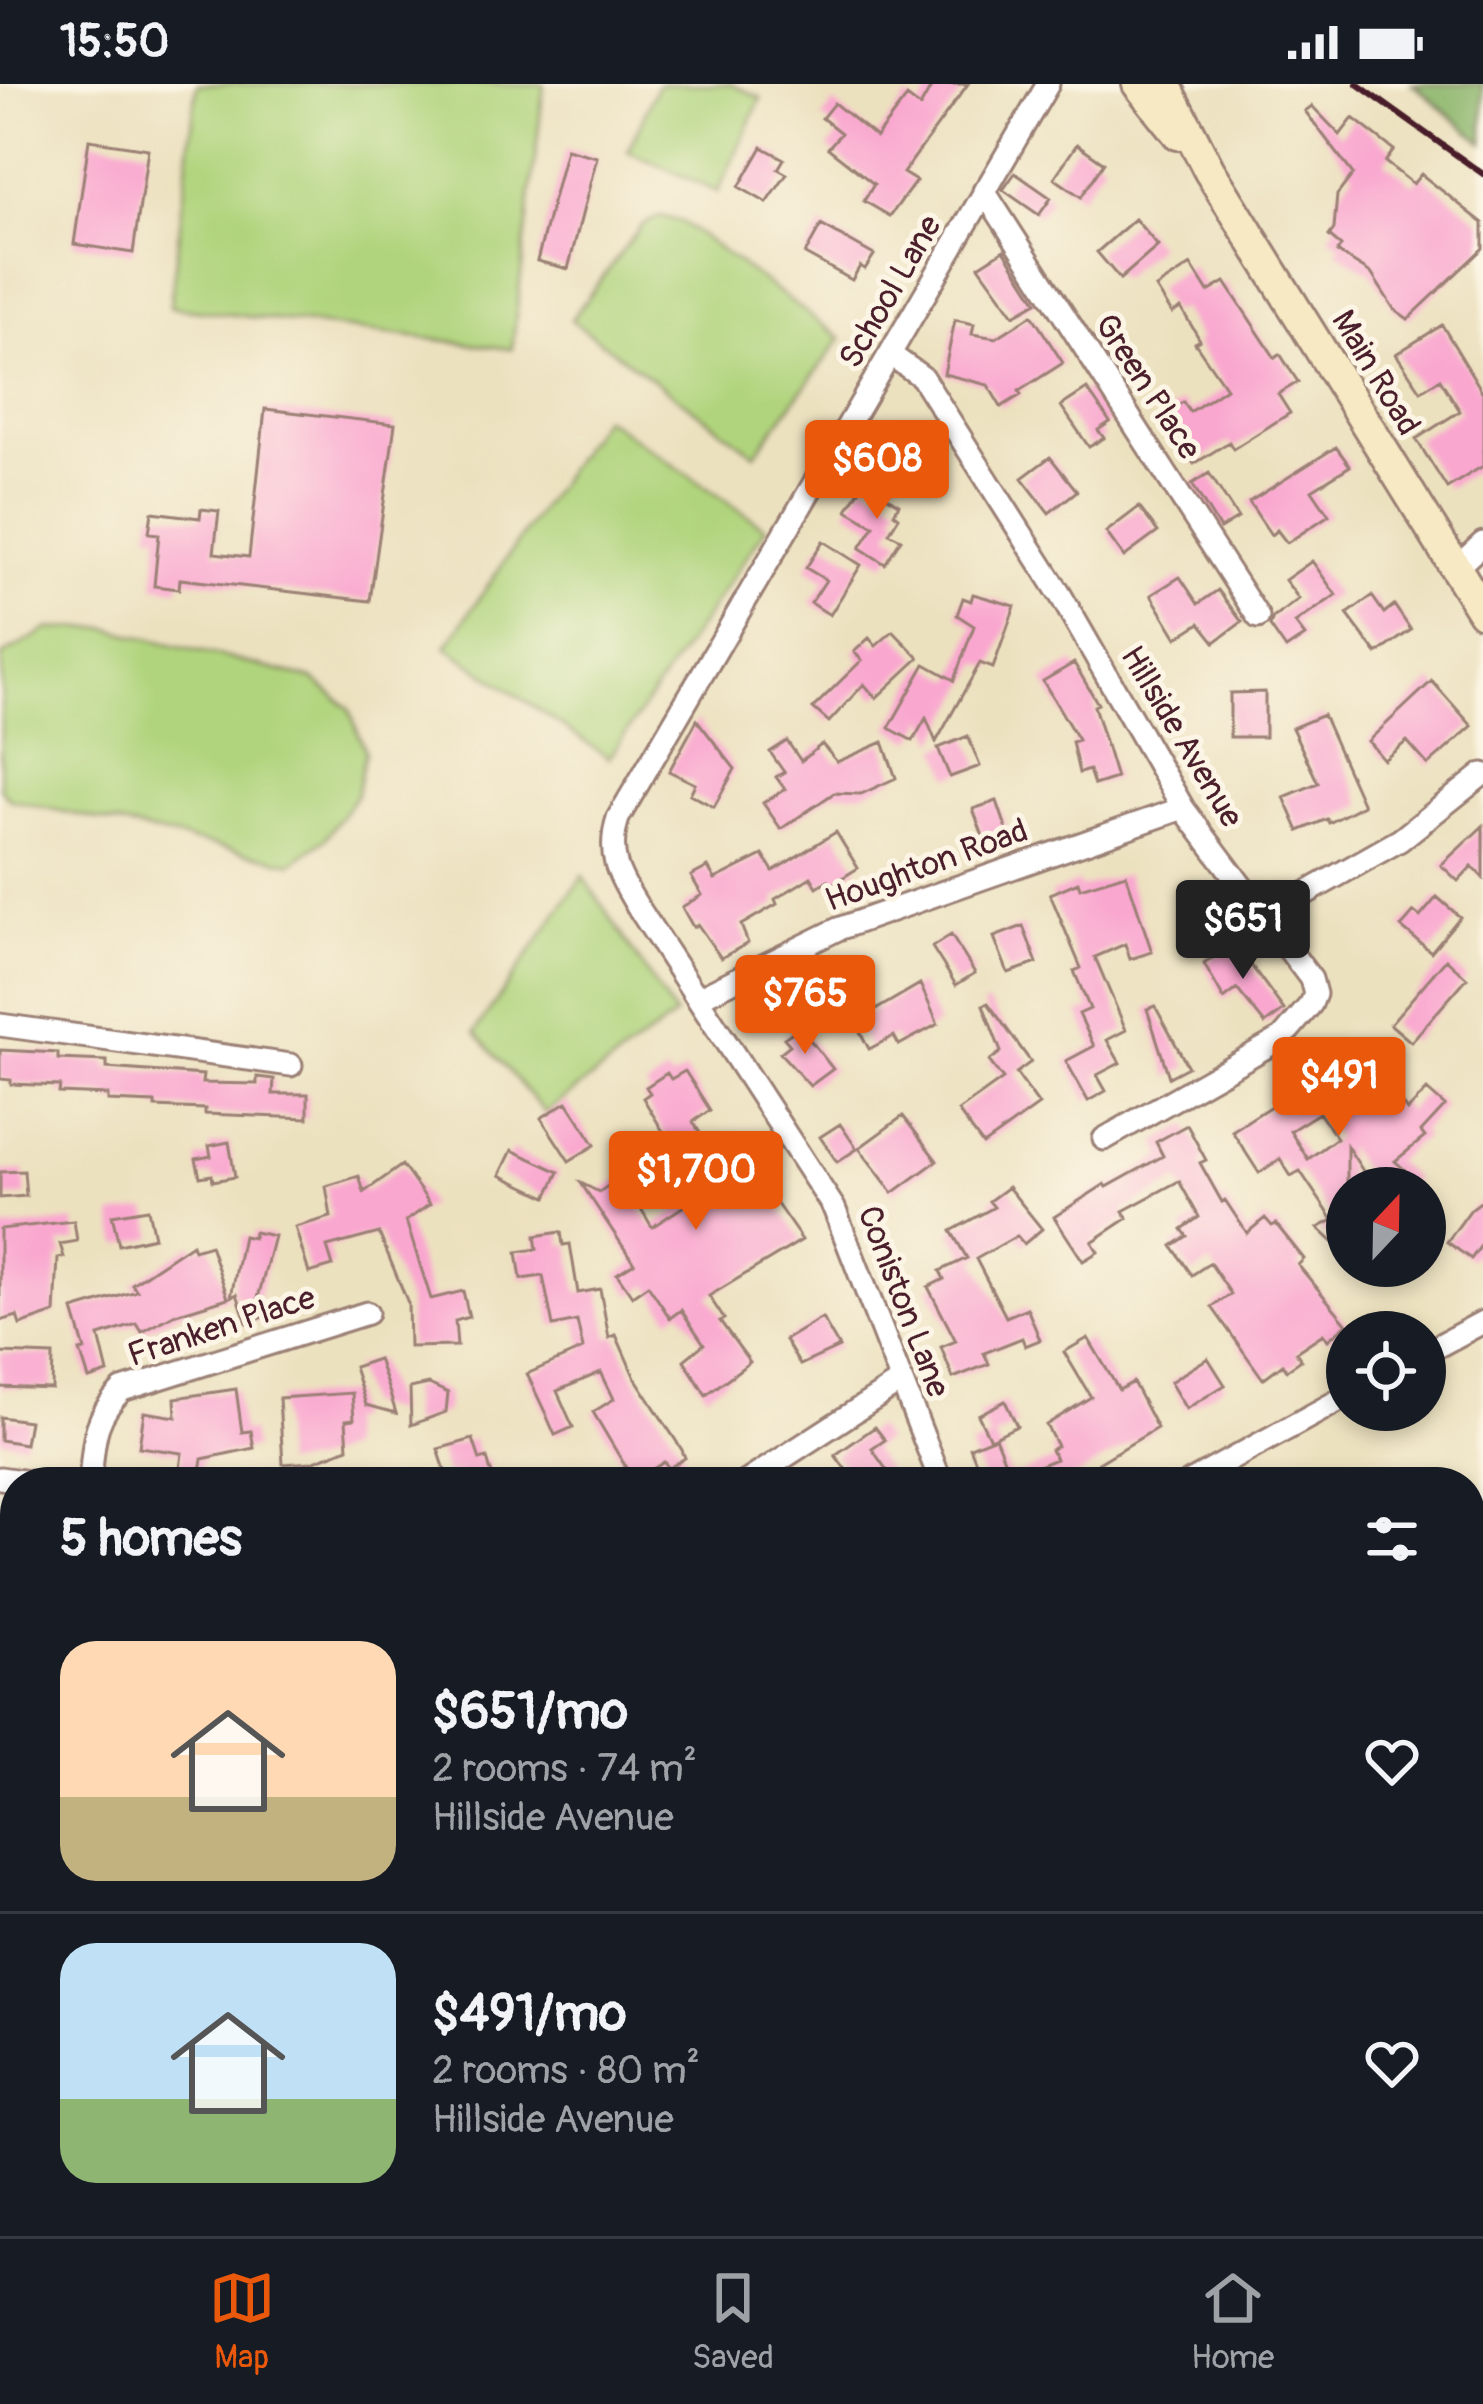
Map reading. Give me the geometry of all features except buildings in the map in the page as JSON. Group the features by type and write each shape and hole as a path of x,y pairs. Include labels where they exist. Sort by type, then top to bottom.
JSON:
{"main road":[{"name":"Main Road","path":"1138,84 1209,170"},
{"name":"Main Road","path":"1166,84 1209,170 1483,612"}],"street":[{"name":"School Lane","path":"610,844 618,818 1048,84"},
{"name":"Green Place","path":"984,191 1258,617"},
{"name":"Hillside Avenue","path":"891,355 922,377 1061,596 1183,808 1311,979 1315,994 1305,1016 1282,1038 1104,1139"},
{"path":"1455,569 1483,543"},
{"path":"1262,918 1400,840 1483,775"},
{"name":"Houghton Road","path":"698,998 838,929 1183,808"},
{"name":"Coniston Lane","path":"610,844 615,869 834,1208 935,1467"},
{"path":"0,1024 291,1065"},
{"name":"Franken Place","path":"91,1467 101,1413 122,1390 367,1313"},
{"path":"1446,1342 1483,1322"},
{"path":"769,1467 900,1382"},
{"path":"1217,1467 1326,1408"}],"green space":[{"path":"197,84 544,84 512,349 170,307"},
{"path":"658,84 731,84 761,98 718,192 628,151"},
{"path":"1412,84 1483,84 1483,143"},
{"path":"660,216 682,222 841,338 755,454 571,320 641,226"},
{"path":"603,417 766,528 609,758 446,647"},
{"path":"106,628 313,679 349,708 365,751 356,796 325,839 292,863 11,800 0,789 2,656 48,629"},
{"path":"583,876 675,1016 545,1113 475,1032"}],"railway":[{"path":"1357,84 1483,174"}]}
